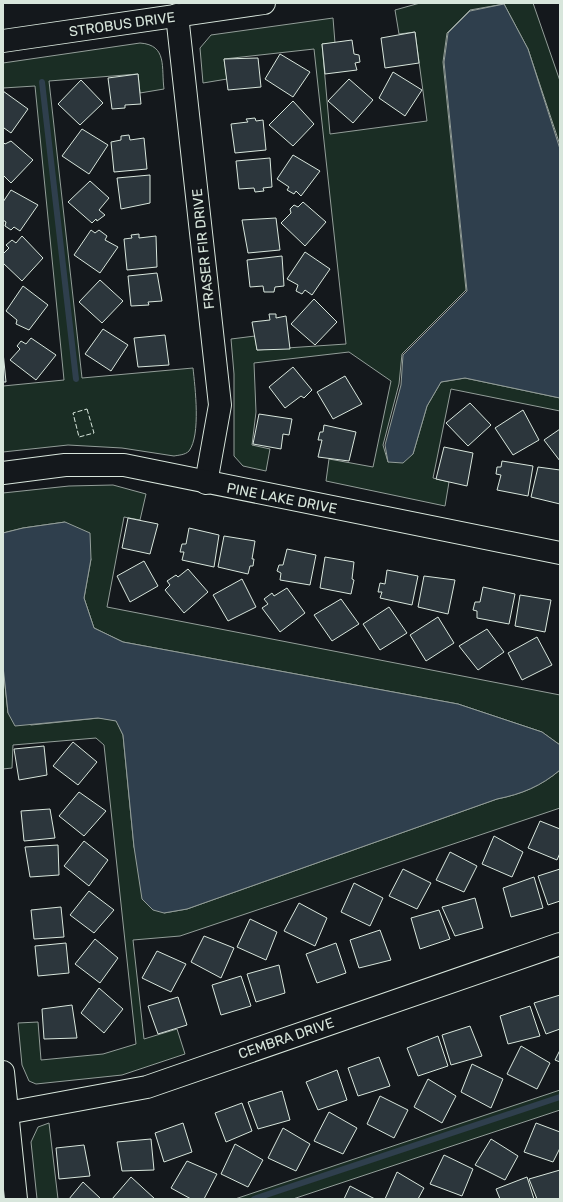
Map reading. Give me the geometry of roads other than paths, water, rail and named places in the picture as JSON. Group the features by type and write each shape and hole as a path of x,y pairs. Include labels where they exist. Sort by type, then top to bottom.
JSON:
{"street":[{"name":"STROBUS DRIVE","path":"3,41 264,3"},
{"name":"FRASER FIR DRIVE","path":"177,15 220,405 206,482"},
{"name":"PINE LAKE DRIVE","path":"3,473 65,465 124,465 560,553"},
{"name":"CEMBRA DRIVE","path":"7,1113 147,1087 560,944"},
{"path":"3,1072 16,1199"}],"water":[{"path":"504,4 528,49 560,149 560,398 465,378 441,382 427,406 413,454 403,463 388,462 385,445 401,385 403,355 467,291 444,62 448,33 470,11"},
{"path":"65,522 90,533 91,559 84,598 94,628 123,642 458,704 542,732 560,745 560,770 546,781 515,795 497,799 187,909 164,913 153,910 142,899 134,847 123,735 116,721 98,718 15,726 8,713 3,666 3,533 23,528"}],"waterway":[{"path":"42,82 76,379"},
{"path":"254,1199 560,1097"}]}
